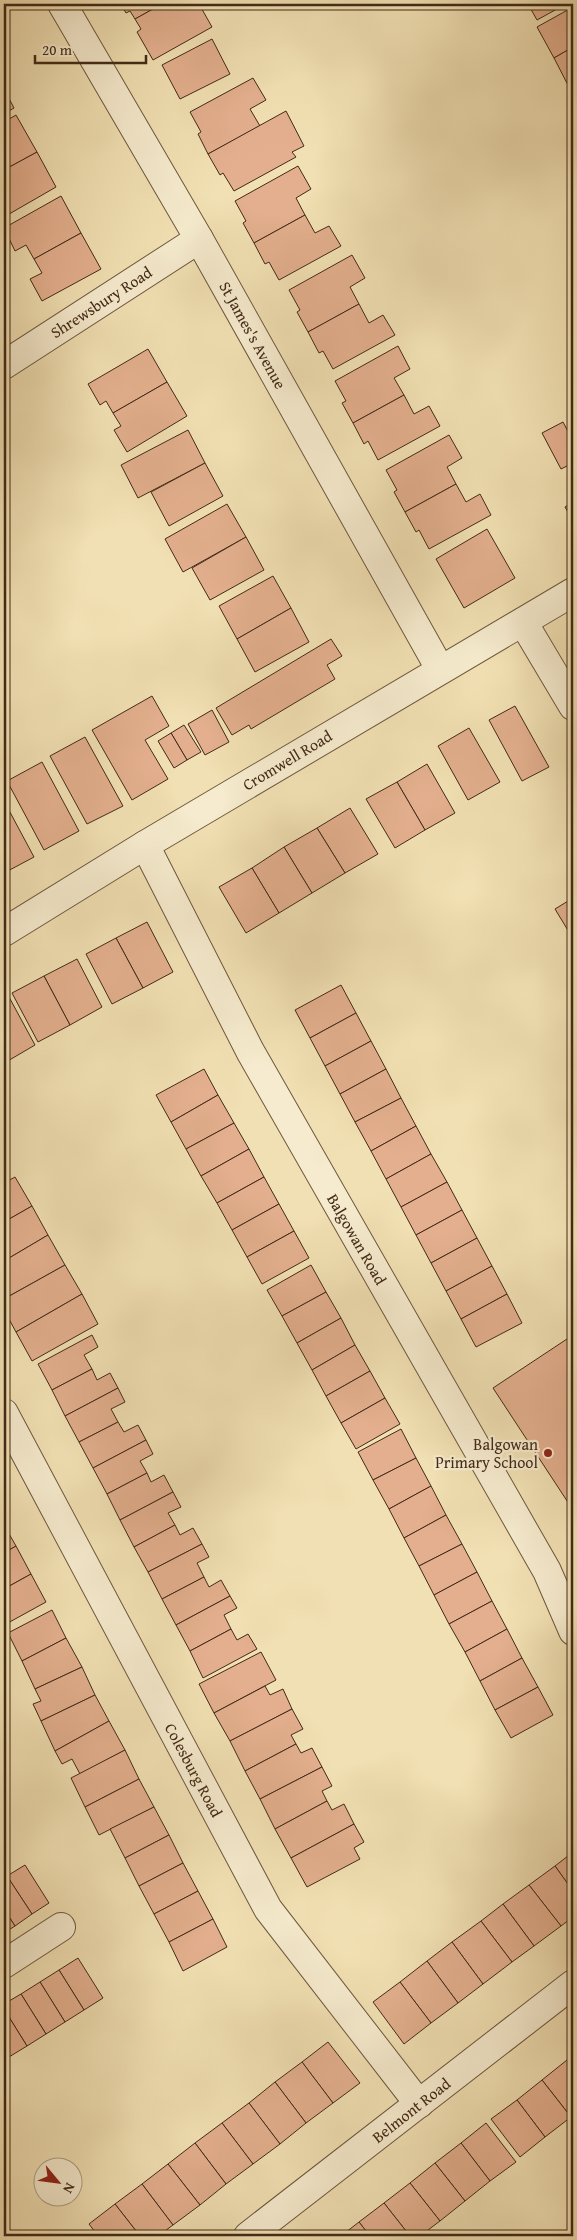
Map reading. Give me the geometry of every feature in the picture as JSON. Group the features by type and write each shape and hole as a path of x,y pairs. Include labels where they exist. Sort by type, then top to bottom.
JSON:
{"street":[{"name":"St James's Avenue","path":"62,4 199,240 440,669"},
{"name":"Shrewsbury Road","path":"4,365 199,240"},
{"name":"Cromwell Road","path":"4,932 145,844 573,592"},
{"path":"523,622 573,706"},
{"name":"Balgowan Road","path":"145,844 250,1051 542,1563 573,1631"},
{"name":"Colesburg Road","path":"4,1413 268,1909 419,2104"},
{"path":"4,1964 60,1928"},
{"name":"Belmont Road","path":"248,2236 573,1984"}],"building":[{"path":"121,4 162,4 135,19 130,11 126,13"},
{"path":"162,4 199,4 212,27 153,60 137,32 141,29 135,19"},
{"path":"528,4 566,4 537,20"},
{"path":"573,7 573,47 554,58 537,27"},
{"path":"212,39 230,74 180,99 162,65"},
{"path":"573,47 573,87 570,89 554,58"},
{"path":"253,78 266,100 250,109 260,126 208,154 198,134 201,132 190,112"},
{"path":"4,89 14,108 4,114"},
{"path":"286,111 304,146 292,152 296,157 234,191 223,173 220,175 208,154"},
{"path":"16,115 37,152 4,170 4,122"},
{"path":"37,152 56,187 4,217 4,170"},
{"path":"298,166 311,189 296,198 305,215 254,243 243,223 246,221 235,201"},
{"path":"61,196 81,233 34,259 26,245 15,251 4,228"},
{"path":"305,215 315,233 329,226 341,246 279,280 269,262 265,264 254,243"},
{"path":"81,233 101,269 42,301 30,279 42,273 34,259"},
{"path":"352,255 365,278 350,287 359,304 308,332 297,312 300,310 289,290"},
{"path":"359,304 369,323 383,315 395,335 333,369 323,351 319,353 308,332"},
{"path":"398,346 410,369 394,378 404,395 353,423 342,403 346,401 335,381"},
{"path":"148,349 167,382 113,413 106,401 100,405 88,384"},
{"path":"167,382 187,416 127,452 114,430 121,426 113,413"},
{"path":"404,395 414,414 429,406 440,426 378,460 368,441 364,444 353,423"},
{"path":"563,422 573,441 573,463 561,469 542,433"},
{"path":"188,430 205,463 138,498 121,465"},
{"path":"449,435 462,458 447,467 456,484 405,512 394,492 397,490 386,470"},
{"path":"205,463 223,496 169,526 151,492"},
{"path":"456,484 466,502 480,494 491,515 429,549 419,530 416,532 405,512"},
{"path":"573,502 573,521 565,507"},
{"path":"227,504 246,537 183,572 165,539"},
{"path":"487,529 515,578 464,608 436,559"},
{"path":"246,537 264,570 210,600 192,568"},
{"path":"273,576 291,608 237,639 219,606"},
{"path":"291,608 309,642 255,672 237,639"},
{"path":"331,639 342,656 327,665 335,679 251,729 249,725 232,735 216,708"},
{"path":"152,696 169,726 145,740 168,779 132,800 92,730"},
{"path":"515,706 549,767 522,781 489,720"},
{"path":"212,710 229,742 205,755 188,724"},
{"path":"184,725 201,752 187,760 171,733"},
{"path":"469,728 500,782 468,800 438,746"},
{"path":"171,733 187,760 174,768 158,741"},
{"path":"85,737 123,806 87,824 50,756"},
{"path":"42,762 79,831 44,850 7,781"},
{"path":"427,764 455,813 425,830 397,782"},
{"path":"397,782 425,830 395,848 366,799"},
{"path":"4,801 34,857 4,873"},
{"path":"350,808 378,854 345,873 317,828"},
{"path":"317,828 345,873 312,893 284,847"},
{"path":"284,847 312,893 279,913 252,868"},
{"path":"252,868 279,913 246,933 219,887"},
{"path":"573,898 573,936 572,937 555,909"},
{"path":"147,922 173,972 143,988 116,938"},
{"path":"116,938 143,988 112,1004 86,954"},
{"path":"77,959 102,1007 70,1025 44,976"},
{"path":"44,976 70,1025 38,1042 12,993"},
{"path":"341,985 356,1013 310,1038 295,1010"},
{"path":"9,997 35,1045 6,1062 4,1058 4,999"},
{"path":"356,1013 371,1041 325,1066 310,1038"},
{"path":"371,1041 386,1069 340,1094 325,1066"},
{"path":"204,1069 218,1095 171,1122 156,1095"},
{"path":"386,1069 401,1098 355,1122 340,1094"},
{"path":"218,1095 234,1123 186,1149 171,1122"},
{"path":"401,1098 416,1126 371,1151 355,1122"},
{"path":"234,1123 249,1149 201,1176 186,1149"},
{"path":"416,1126 431,1154 386,1179 371,1151"},
{"path":"249,1149 264,1177 217,1203 201,1176"},
{"path":"431,1154 447,1182 401,1207 386,1179"},
{"path":"15,1177 32,1206 4,1222 4,1183"},
{"path":"264,1177 279,1204 232,1230 217,1203"},
{"path":"447,1182 462,1210 416,1235 401,1207"},
{"path":"279,1204 294,1231 247,1257 232,1230"},
{"path":"32,1206 48,1235 4,1261 4,1222"},
{"path":"462,1210 477,1238 431,1263 416,1235"},
{"path":"294,1231 309,1258 262,1284 247,1257"},
{"path":"48,1235 65,1265 4,1299 4,1261"},
{"path":"477,1238 492,1266 446,1291 431,1263"},
{"path":"65,1265 82,1294 16,1332 4,1310 4,1299"},
{"path":"311,1265 326,1292 282,1316 267,1290"},
{"path":"492,1266 507,1294 461,1319 446,1291"},
{"path":"326,1292 341,1318 297,1343 282,1316"},
{"path":"82,1294 98,1324 32,1361 16,1332"},
{"path":"507,1294 522,1323 476,1347 461,1319"},
{"path":"341,1318 355,1345 312,1370 297,1343"},
{"path":"92,1335 98,1347 84,1355 92,1369 52,1390 38,1364"},
{"path":"573,1335 573,1510 493,1388"},
{"path":"355,1345 370,1371 326,1396 312,1370"},
{"path":"92,1369 97,1380 110,1373 118,1388 65,1416 52,1390"},
{"path":"370,1371 385,1398 341,1423 326,1396"},
{"path":"118,1388 125,1402 111,1409 118,1422 79,1442 65,1416"},
{"path":"385,1398 400,1424 356,1449 341,1423"},
{"path":"118,1422 124,1432 138,1425 146,1440 93,1468 79,1442"},
{"path":"401,1429 416,1458 373,1480 358,1452"},
{"path":"146,1440 153,1454 140,1461 147,1473 107,1494 93,1468"},
{"path":"416,1458 431,1486 389,1509 373,1480"},
{"path":"147,1473 151,1482 164,1475 173,1492 120,1520 107,1494"},
{"path":"431,1486 446,1515 404,1538 389,1509"},
{"path":"173,1492 181,1507 168,1513 175,1525 134,1547 120,1520"},
{"path":"446,1515 462,1544 419,1566 404,1538"},
{"path":"4,1525 16,1546 4,1553"},
{"path":"175,1525 180,1535 193,1528 202,1544 148,1572 134,1547"},
{"path":"202,1544 209,1557 197,1563 204,1577 162,1599 148,1572"},
{"path":"462,1544 477,1572 434,1595 419,1566"},
{"path":"16,1546 31,1574 4,1589 4,1553"},
{"path":"477,1572 492,1601 449,1624 434,1595"},
{"path":"31,1574 46,1602 6,1624 4,1620 4,1589"},
{"path":"204,1577 209,1587 221,1580 230,1596 176,1625 162,1599"},
{"path":"230,1596 237,1608 224,1615 231,1629 190,1651 176,1625"},
{"path":"492,1601 507,1629 465,1652 449,1624"},
{"path":"52,1610 66,1638 22,1661 8,1633"},
{"path":"231,1629 237,1640 248,1634 257,1649 203,1678 190,1651"},
{"path":"507,1629 522,1658 480,1681 465,1652"},
{"path":"66,1638 82,1667 35,1689 22,1661"},
{"path":"261,1652 276,1680 214,1713 199,1684"},
{"path":"522,1658 538,1687 495,1710 480,1681"},
{"path":"82,1667 95,1695 41,1721 33,1704 41,1701 35,1689"},
{"path":"265,1686 270,1695 283,1689 292,1709 230,1741 214,1713"},
{"path":"538,1687 553,1715 511,1738 495,1710"},
{"path":"95,1695 109,1721 55,1751 41,1721"},
{"path":"292,1709 303,1729 291,1735 296,1744 245,1771 230,1741"},
{"path":"109,1721 125,1750 80,1774 72,1759 62,1764 55,1751"},
{"path":"296,1744 301,1753 312,1748 322,1767 260,1799 245,1771"},
{"path":"125,1750 139,1779 85,1807 71,1778"},
{"path":"322,1767 332,1786 322,1791 327,1801 275,1829 260,1799"},
{"path":"139,1779 154,1807 99,1835 85,1807"},
{"path":"327,1801 332,1810 344,1804 354,1824 291,1858 275,1829"},
{"path":"154,1807 169,1835 125,1858 110,1829"},
{"path":"354,1824 364,1842 354,1848 360,1859 307,1887 291,1858"},
{"path":"169,1835 183,1863 139,1886 125,1858"},
{"path":"573,1852 573,1891 555,1866"},
{"path":"183,1863 198,1891 154,1914 139,1886"},
{"path":"25,1865 49,1903 32,1914 7,1876"},
{"path":"555,1866 573,1891 573,1917 561,1926 529,1885"},
{"path":"7,1876 32,1914 15,1926 4,1909 4,1879"},
{"path":"529,1885 561,1926 534,1946 503,1904"},
{"path":"198,1891 213,1919 169,1942 154,1914"},
{"path":"503,1904 534,1946 512,1962 481,1921"},
{"path":"4,1909 15,1926 4,1933"},
{"path":"213,1919 227,1947 183,1971 169,1942"},
{"path":"481,1921 512,1962 483,1984 452,1942"},
{"path":"452,1942 483,1984 458,2003 427,1961"},
{"path":"78,1958 103,1998 84,2010 59,1970"},
{"path":"427,1961 458,2003 431,2023 400,1982"},
{"path":"59,1970 84,2010 65,2022 40,1982"},
{"path":"40,1982 65,2022 46,2034 21,1994"},
{"path":"400,1982 431,2023 404,2044 373,2002"},
{"path":"21,1994 46,2034 27,2046 4,2009 4,2004"},
{"path":"4,2009 27,2046 4,2060"},
{"path":"328,2042 360,2083 333,2103 302,2062"},
{"path":"567,2060 573,2067 573,2115 571,2117 542,2080"},
{"path":"302,2062 333,2103 306,2123 275,2082"},
{"path":"542,2080 571,2117 545,2137 517,2100"},
{"path":"275,2082 306,2123 280,2144 249,2103"},
{"path":"517,2100 545,2137 520,2157 491,2119"},
{"path":"249,2103 280,2144 253,2164 222,2123"},
{"path":"222,2123 253,2164 226,2184 195,2143"},
{"path":"486,2123 516,2162 490,2181 461,2143"},
{"path":"195,2143 226,2184 200,2205 168,2164"},
{"path":"461,2143 490,2181 465,2201 435,2163"},
{"path":"435,2163 465,2201 440,2221 410,2183"},
{"path":"168,2164 200,2205 173,2225 142,2184"},
{"path":"410,2183 440,2221 420,2236 410,2236 384,2203"},
{"path":"142,2184 173,2225 158,2236 140,2236 115,2204"},
{"path":"384,2203 410,2236 370,2236 359,2222"},
{"path":"115,2204 140,2236 98,2236 89,2224"},
{"path":"359,2222 370,2236 341,2236"}],"place":[{"name":"Balgowan Primary School","path":"548,1453"}]}
